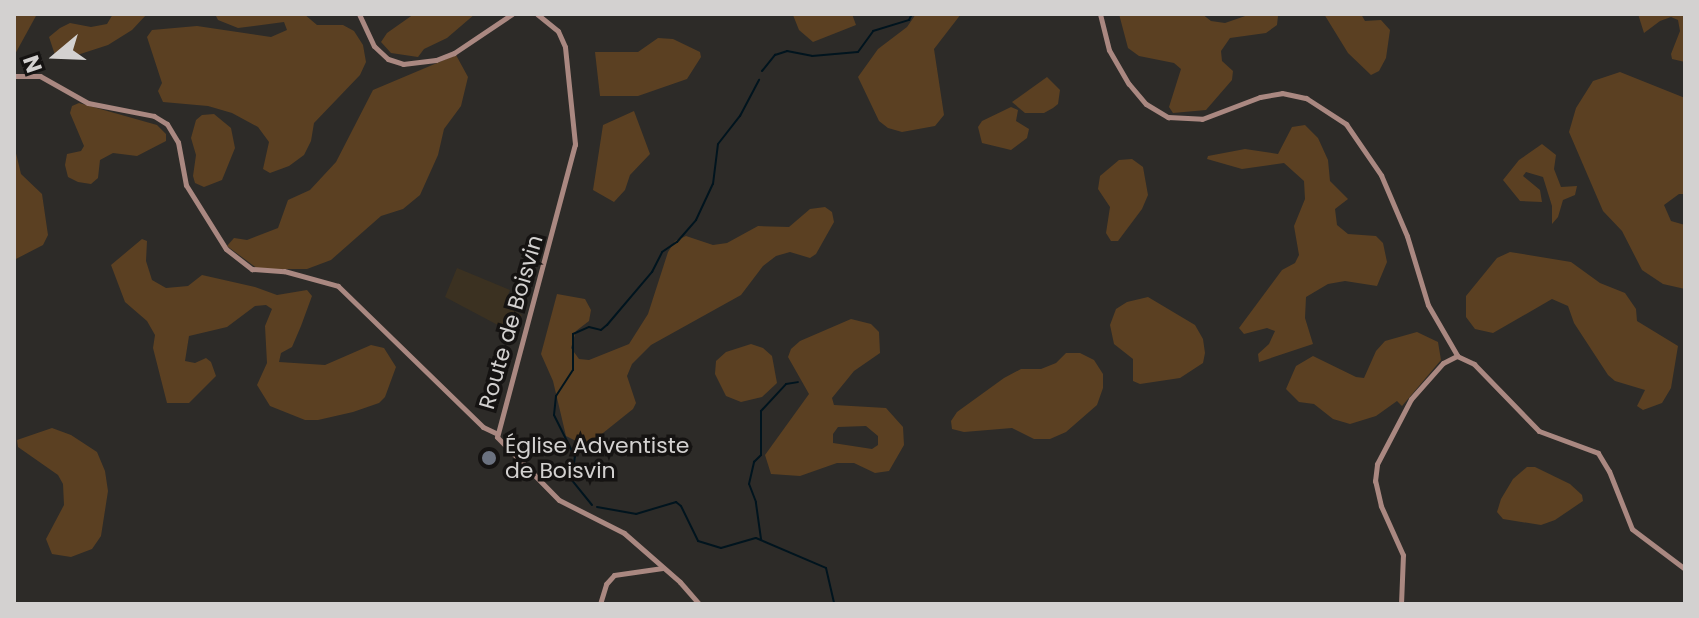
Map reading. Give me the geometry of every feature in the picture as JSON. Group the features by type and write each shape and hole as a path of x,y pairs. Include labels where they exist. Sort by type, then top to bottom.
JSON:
{"street":[{"path":"359,14 374,46 388,59 403,64 436,60 454,53 512,14"},
{"name":"Route de Boisvin","path":"537,14 558,31 565,47 575,144 496,433 502,446 559,500 614,527 663,568 699,604"},
{"path":"1100,14 1112,57 1129,84 1156,112 1173,119 1202,119 1266,95 1288,93 1306,98 1346,124 1381,175 1393,210 1407,236 1428,305 1457,356 1486,374 1539,431 1598,453 1632,529 1685,569"},
{"path":"14,76 40,76 88,103 154,116 167,124 178,142 186,185 226,249 252,269 284,271 338,286 483,427 496,433"},
{"path":"1401,604 1403,555 1381,506 1375,481 1377,464 1411,399 1443,363 1457,356"},
{"path":"600,604 606,584 614,575 663,568"}],"shaded area":[{"path":"14,14 37,14 14,56"},
{"path":"113,14 147,14 132,30 108,45 68,58 55,55 49,37 60,28 70,23 91,27 107,24"},
{"path":"215,14 304,14 317,25 343,25 354,31 363,45 366,62 360,75 314,123 311,141 304,155 289,166 270,173 263,169 269,142 258,127 232,113 208,106 163,102 158,91 162,83 147,37 152,30 197,26 271,37 287,30 284,22 238,28 218,20"},
{"path":"414,14 475,14 447,38 424,49 418,57 391,53 381,42 387,33"},
{"path":"852,14 856,25 813,42 799,30 793,15"},
{"path":"916,14 961,14 934,49 944,115 935,126 902,132 888,128 879,121 858,77 878,49 907,27"},
{"path":"1119,14 1202,14 1211,21 1225,23 1251,14 1278,16 1277,25 1266,33 1230,38 1221,51 1222,61 1233,71 1232,80 1206,110 1173,113 1169,107 1181,69 1174,63 1139,56 1128,48"},
{"path":"1324,14 1361,14 1365,21 1381,20 1390,30 1386,58 1379,71 1371,75 1348,53"},
{"path":"1638,14 1685,14 1685,62 1672,59 1671,54 1680,31 1678,20 1671,17 1660,21 1644,33"},
{"path":"658,38 673,39 700,52 701,57 687,79 638,96 600,96 595,52 638,52"},
{"path":"456,55 468,77 461,106 444,129 438,155 420,195 403,209 381,216 331,260 307,269 258,269 227,246 234,238 247,240 278,228 288,200 310,190 336,162 373,90"},
{"path":"1620,72 1685,98 1685,194 1679,194 1664,205 1671,221 1685,225 1685,289 1663,284 1642,270 1622,231 1603,211 1569,132 1576,108 1593,81"},
{"path":"1047,77 1060,90 1058,104 1053,108 1044,113 1025,113 1012,102"},
{"path":"79,103 157,125 166,134 166,141 137,156 113,153 100,160 98,178 91,184 78,182 68,177 65,165 67,154 81,151 84,146 70,113 72,106"},
{"path":"1011,107 1018,110 1016,121 1029,129 1027,138 1011,150 982,143 978,127 982,121"},
{"path":"634,111 650,154 630,175 625,190 614,202 593,190 603,125"},
{"path":"214,114 231,128 235,148 222,180 204,187 195,183 193,176 196,155 191,138 196,120 202,115"},
{"path":"1305,125 1318,138 1328,160 1330,181 1348,199 1335,209 1337,225 1348,234 1376,236 1383,243 1387,262 1377,286 1345,281 1328,284 1306,297 1305,318 1313,344 1259,362 1258,354 1269,344 1275,331 1267,328 1244,334 1239,328 1282,270 1295,263 1299,255 1294,226 1305,199 1304,181 1284,163 1242,169 1207,159 1208,156 1245,149 1278,154 1292,127"},
{"path":"1542,144 1556,155 1554,169 1561,187 1577,186 1575,195 1563,200 1558,217 1552,224 1552,206 1543,177 1526,172 1523,176 1540,190 1542,202 1520,201 1503,180 1519,160"},
{"path":"14,145 21,174 42,194 48,235 43,245 14,260"},
{"path":"1132,159 1143,167 1148,195 1142,209 1118,241 1111,241 1106,233 1110,207 1098,189 1100,176 1119,160"},
{"path":"825,207 832,212 834,222 816,254 810,258 790,252 776,256 763,266 741,295 651,345 632,364 627,376 636,403 633,409 598,437 582,444 566,436 553,381 541,354 557,294 585,299 591,310 589,321 576,331 571,348 579,359 589,360 629,344 648,314 668,252 675,241 686,236 713,245 727,243 758,226 789,227 810,209"},
{"path":"142,239 147,241 146,261 152,280 166,288 188,286 202,275 277,295 307,290 312,296 301,326 292,347 281,353 279,362 325,365 371,345 384,348 396,367 385,397 379,403 353,412 318,420 305,420 270,406 257,385 267,363 265,326 272,309 266,305 255,306 227,327 189,336 185,361 195,363 206,358 211,362 216,376 189,403 167,403 153,348 155,335 147,321 125,302 111,265"},
{"path":"1510,252 1571,262 1600,283 1625,293 1636,309 1637,321 1678,346 1671,388 1662,403 1643,410 1637,406 1645,390 1615,381 1608,375 1574,323 1568,306 1552,299 1493,333 1475,329 1466,317 1466,296 1497,258"},
{"path":"457,268 510,290 504,305 522,315 513,333 445,297"},
{"path":"1148,297 1195,325 1203,339 1205,353 1203,363 1180,378 1140,384 1133,381 1133,359 1114,344 1110,325 1116,309 1127,302"},
{"path":"851,319 871,324 879,332 880,353 854,371 832,398 834,405 886,408 903,427 904,445 889,471 875,473 854,463 837,463 800,476 771,474 765,455 809,394 788,357 800,341","holes":["866,426 878,436 878,445 872,449 833,443 833,434 838,427"]},
{"path":"1417,332 1438,342 1441,360 1402,406 1397,401 1376,416 1350,424 1333,419 1314,404 1299,402 1286,389 1296,366 1313,356 1364,378 1376,351 1385,341"},
{"path":"751,344 763,348 772,356 777,383 762,397 741,402 726,396 715,374 716,361 726,352"},
{"path":"1066,353 1080,353 1094,360 1103,374 1103,388 1097,405 1066,432 1050,439 1034,439 1012,428 964,432 952,429 951,421 957,412 1004,378 1021,369 1041,369 1056,363"},
{"path":"52,428 71,435 97,452 105,471 108,491 101,536 92,549 71,557 52,554 46,539 64,505 63,484 58,475 18,447 17,440"},
{"path":"1527,467 1535,467 1570,484 1582,495 1583,501 1555,520 1541,525 1503,519 1497,512 1501,499 1513,479"}],"waterway":[{"path":"762,71 775,55 787,51 812,56 858,52 873,31 909,20 912,14"},
{"path":"592,505 572,480 575,457 554,415 556,396 573,370 573,334 589,327 601,330 607,325 652,272 662,252 677,242 696,220 713,184 718,144 740,116 759,80"},
{"path":"761,539 756,502 749,484 754,462 761,455 761,411 786,384 798,382"},
{"path":"597,507 636,514 676,502 698,541 721,548 756,538 826,568 834,604"}],"place":[{"name":"Église Adventiste de Boisvin","path":"489,458"}]}
